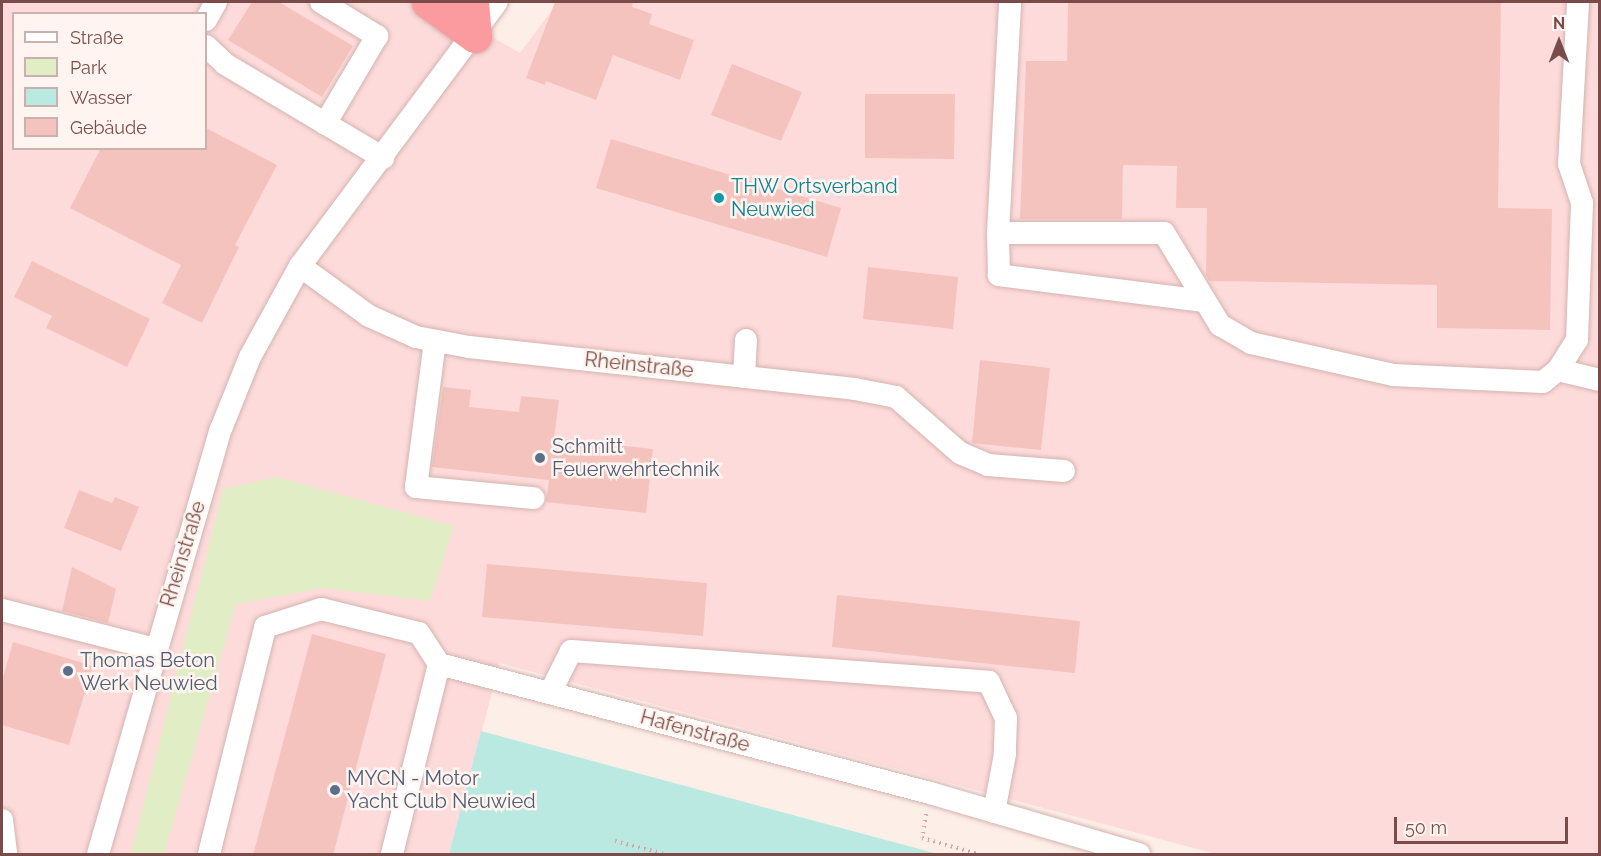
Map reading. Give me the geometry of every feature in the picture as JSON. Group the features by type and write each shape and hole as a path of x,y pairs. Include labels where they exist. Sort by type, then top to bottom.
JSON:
{"highway":[{"path":"428,2 475,36"},
{"path":"472,2 475,36"}],"street":[{"path":"207,18 216,2"},
{"path":"321,2 377,36 325,124"},
{"name":"Rheinstraße","path":"98,855 155,650 221,429 250,357 300,266 475,36 497,2"},
{"path":"1010,2 998,233 999,275 1204,301"},
{"path":"998,233 1164,233 1220,325 1251,343 1393,375 1543,382 1558,370 1577,340 1582,203 1569,164 1578,2"},
{"path":"207,47 225,64 383,158"},
{"name":"Rheinstraße","path":"300,266 369,316 416,337 855,389 896,397 960,453 988,465 1064,471"},
{"path":"744,377 746,340"},
{"path":"435,341 416,487 534,498"},
{"path":"1558,370 1599,380"},
{"path":"209,855 265,627 321,609 419,633 439,664 392,855"},
{"path":"2,610 155,650"},
{"path":"550,693 571,651 989,682 1006,718 1005,754 994,812"},
{"name":"Hafenstraße","path":"439,664 994,812 1140,855"},
{"path":"2,820 6,855"}],"path":[{"path":"925,821 922,838 978,855"},
{"path":"615,841 665,855"}],"shaded area":[{"path":"2,2 433,2 520,53 558,2 1599,2 1599,854 1216,854 500,663 449,854 2,854"}],"green space":[{"path":"276,477 454,526 430,601 323,588 236,604 164,854 131,854 223,489"}],"water":[{"path":"481,731 938,854 449,854"}],"building":[{"path":"252,2 279,2 353,46 322,97 228,40"},
{"path":"555,2 633,2 632,7 652,14 649,24 694,40 680,80 613,55 596,100 546,81 545,85 526,78"},
{"path":"1068,2 1501,2 1498,208 1552,209 1550,330 1437,328 1437,285 1209,281 1206,275 1207,208 1176,208 1177,166 1123,165 1122,219 1020,219 1026,61 1067,61"},
{"path":"732,64 802,92 781,141 711,115"},
{"path":"865,94 955,94 954,159 865,158"},
{"path":"207,129 277,165 235,245 239,247 202,323 162,303 181,265 70,208 100,150 207,150"},
{"name":"THW Ortsverband Neuwied","path":"611,139 841,208 827,257 596,188"},
{"path":"32,261 150,319 127,367 46,328 52,316 14,297"},
{"path":"868,267 958,277 953,329 863,319"},
{"path":"980,360 1050,368 1041,450 972,443"},
{"name":"Schmitt Feuerwehrtechnik","path":"443,387 471,390 469,407 519,412 521,396 559,400 554,438 653,449 646,513 546,502 549,480 432,467"},
{"path":"79,490 112,503 115,497 139,507 121,551 64,528"},
{"path":"487,564 707,583 703,636 482,617"},
{"path":"72,567 116,589 108,623 62,611"},
{"path":"837,595 1080,621 1075,673 832,647"},
{"path":"312,634 386,654 333,855 253,855"},
{"path":"13,642 93,666 69,745 2,725 2,681"}],"place":[{"name":"THW Ortsverband Neuwied","path":"719,198"},
{"name":"Schmitt Feuerwehrtechnik","path":"540,458"},
{"name":"Thomas Beton Werk Neuwied","path":"68,671"},
{"name":"MYCN - Motor Yacht Club Neuwied","path":"335,790"}]}
